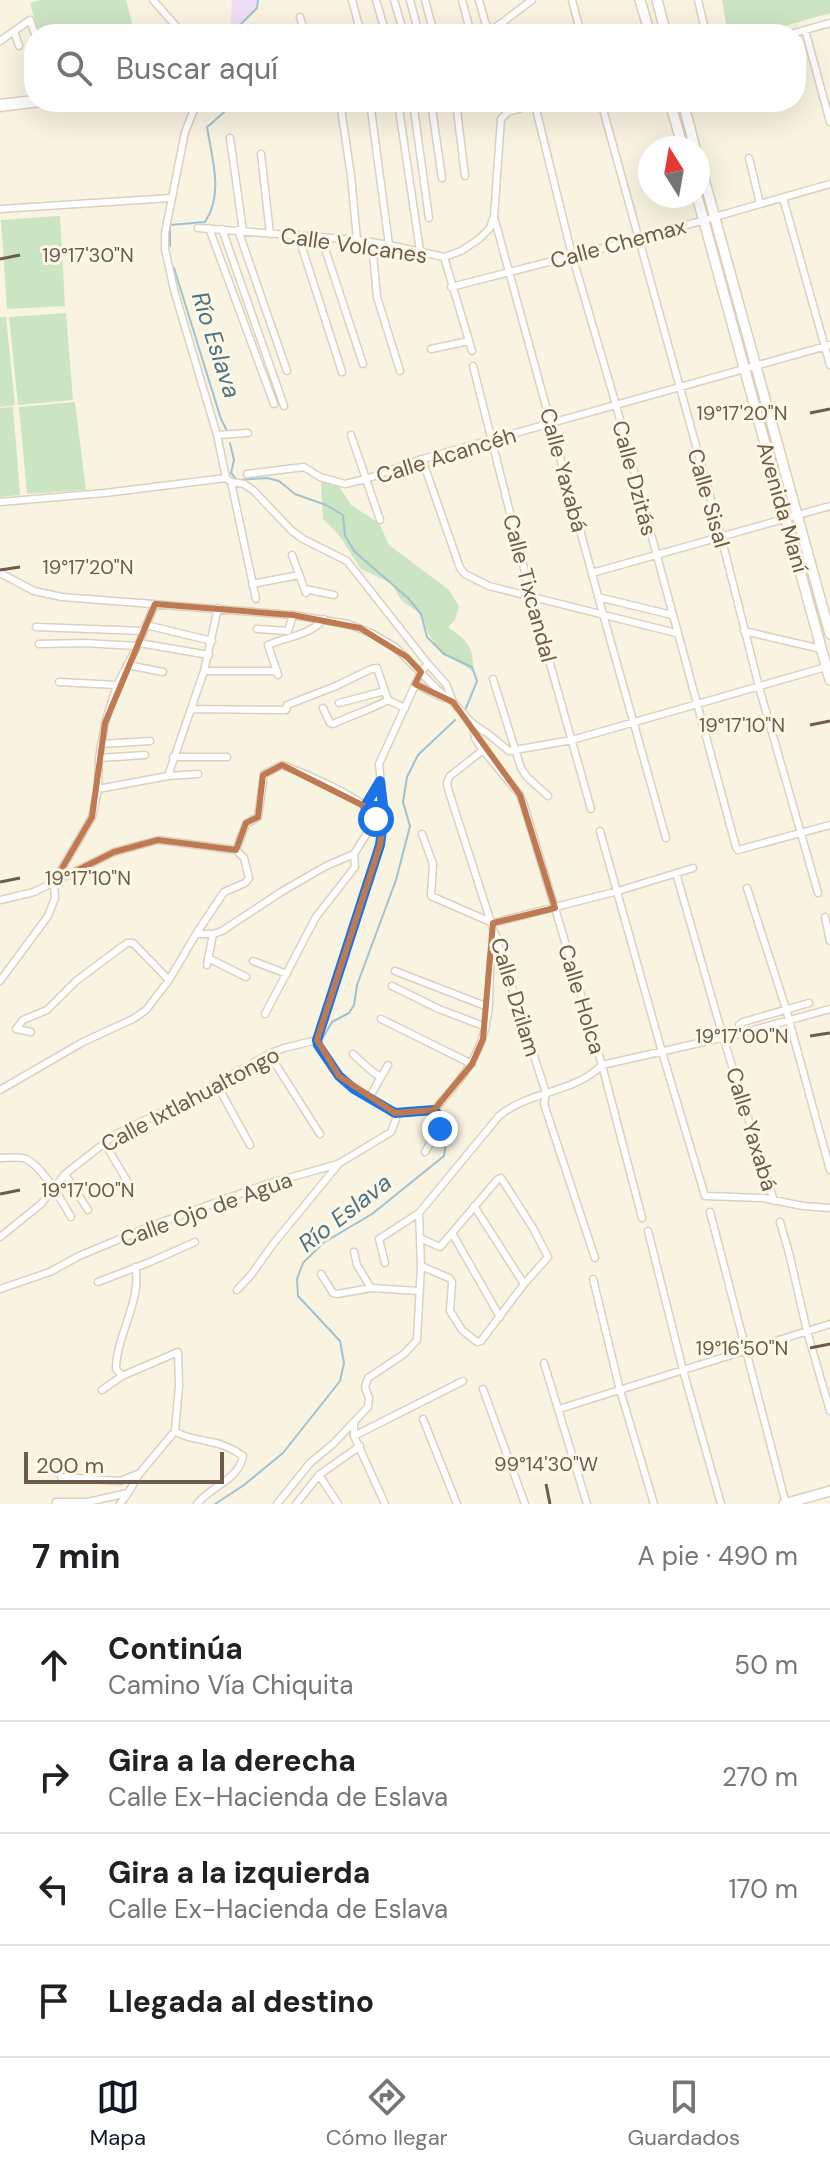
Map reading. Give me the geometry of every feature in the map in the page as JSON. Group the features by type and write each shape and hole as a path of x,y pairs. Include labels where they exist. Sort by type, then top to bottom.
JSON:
{"street":[{"path":"153,0 174,24"},
{"path":"352,0 358,24"},
{"path":"376,0 383,24"},
{"path":"394,0 401,24"},
{"path":"410,0 416,24"},
{"path":"425,0 431,24"},
{"path":"462,0 468,24"},
{"path":"479,0 486,24"},
{"path":"501,24 532,0"},
{"path":"572,0 578,24"},
{"path":"640,0 647,24"},
{"path":"657,0 663,24"},
{"path":"698,0 704,24"},
{"path":"300,17 302,24"},
{"path":"806,30 830,23"},
{"path":"0,41 24,24"},
{"path":"14,31 19,46"},
{"path":"806,34 830,122"},
{"path":"0,106 24,101"},
{"path":"0,106 24,104"},
{"path":"193,112 185,132 171,198 165,249 229,480 256,599"},
{"path":"341,112 357,240"},
{"path":"371,112 389,245"},
{"path":"399,112 420,251"},
{"path":"414,112 429,218"},
{"path":"432,112 442,178"},
{"path":"457,112 465,176"},
{"name":"Calle Yaxabá","path":"508,112 500,122 494,217 666,838"},
{"name":"Calle Dzitás","path":"537,112 572,255 616,405 734,841 738,850 801,833"},
{"name":"Calle Sisal","path":"604,112 818,893"},
{"path":"673,112 680,136"},
{"path":"686,112 692,136"},
{"path":"230,138 240,231 287,371"},
{"path":"261,154 270,234"},
{"path":"749,158 760,204"},
{"name":"Calle Chemax","path":"451,287 638,239 830,184"},
{"name":"Avenida Maní","path":"710,197 830,634"},
{"path":"0,209 171,198"},
{"path":"783,198 828,346 830,365"},
{"name":"Avenida Maní","path":"700,208 830,680"},
{"name":"Calle Volcanes","path":"198,228 357,240 444,257 461,251 479,239 490,228 494,217"},
{"path":"209,228 274,404"},
{"path":"222,229 284,406"},
{"path":"298,235 342,372"},
{"path":"321,237 363,364"},
{"path":"372,243 377,297 400,371"},
{"path":"444,257 472,351"},
{"path":"431,349 469,341"},
{"name":"Calle Acancéh","path":"247,474 304,467 320,477 345,484 422,459 828,346"},
{"name":"Calle Tixcandal","path":"473,366 531,596 591,809"},
{"path":"217,435 248,433"},
{"path":"351,435 380,520"},
{"path":"422,459 460,568 465,574 476,581 676,633"},
{"path":"0,502 229,480 244,484 292,531 347,561 446,684 453,702"},
{"path":"592,573 830,506"},
{"path":"292,555 305,591 334,595"},
{"path":"0,573 47,595 293,615 348,624 395,647 473,724 504,749 515,751 635,723 828,666"},
{"path":"252,584 299,575"},
{"path":"598,597 672,615"},
{"path":"0,981 48,916 55,898 54,882 92,817 105,723 117,685 155,604"},
{"path":"168,776 209,655 218,608"},
{"path":"257,629 288,631 293,615"},
{"path":"204,671 277,673 268,647 270,643 309,631 324,619"},
{"path":"36,627 145,628 212,641"},
{"path":"744,631 821,649"},
{"path":"39,644 138,644 209,655"},
{"path":"428,664 415,684 379,764 384,814 380,845 317,1040 339,1076 354,1089 395,1113 434,1110 457,1086 472,1064 483,1039 490,959 496,935"},
{"path":"127,665 163,672"},
{"path":"191,709 286,710 287,705 336,686 370,665 379,669 388,700 405,708"},
{"path":"493,679 521,768 548,796"},
{"path":"59,682 117,685"},
{"path":"415,684 453,702"},
{"path":"339,703 385,691"},
{"path":"323,708 333,724 388,700"},
{"name":"Calle Holca","path":"473,724 475,738 520,795 524,805 602,1065 642,1218"},
{"path":"101,744 150,741"},
{"name":"Calle Dzilam","path":"483,750 455,771 447,782 448,789 493,923 546,1093 544,1104 595,1258"},
{"path":"99,758 145,755"},
{"path":"173,757 227,757"},
{"path":"196,934 222,931 281,892 354,854 376,819 365,806 334,788 282,765 264,774 258,817 246,824 236,850"},
{"path":"98,789 168,776 198,774"},
{"path":"365,806 380,781"},
{"path":"801,833 830,825"},
{"path":"600,831 705,1196 763,1198 830,1208"},
{"path":"422,834 433,864 431,896 493,923 693,868"},
{"path":"0,900 34,892 114,852 158,840 236,850 244,858 249,878 245,883 224,892 169,980 146,1010 0,1090"},
{"path":"265,1014 316,917 355,867 354,854"},
{"name":"Calle Yaxabá","path":"676,873 774,1201"},
{"path":"747,888 786,1009 830,1170"},
{"path":"825,917 830,941"},
{"path":"213,934 208,961 246,977"},
{"path":"31,1032 16,1029 23,1020 47,1010 76,981 127,943 133,943 169,980"},
{"path":"253,961 287,974"},
{"path":"395,971 488,1007"},
{"path":"392,986 486,1027"},
{"path":"739,1034 740,1023 809,1003"},
{"path":"385,1263 379,1239 419,1213 499,1116 511,1107 591,1077 602,1065 739,1034 830,1009"},
{"path":"381,1019 472,1064"},
{"name":"Calle Ixtlahualtongo","path":"0,1237 28,1216 65,1174 104,1142 269,1054 317,1040"},
{"path":"269,1054 320,1134"},
{"path":"353,1054 380,1077"},
{"path":"369,1098 388,1065"},
{"path":"216,1083 250,1145"},
{"path":"425,1152 442,1123 434,1110"},
{"name":"Calle Ojo de Agua","path":"0,1289 50,1272 79,1256 151,1226 267,1184 338,1164 391,1132 395,1113"},
{"path":"104,1142 130,1186"},
{"path":"0,1158 26,1158 55,1187 71,1217"},
{"path":"237,1290 338,1164"},
{"path":"65,1174 88,1210"},
{"path":"420,1238 440,1247 498,1179 503,1181 548,1257 481,1341 474,1341 462,1330 450,1311 452,1282 449,1278 421,1266"},
{"path":"474,1206 524,1284"},
{"path":"710,1212 786,1504 830,1491"},
{"path":"277,1504 310,1463 370,1404 365,1387 368,1378 404,1354 417,1340 421,1266 419,1213"},
{"path":"780,1222 830,1411"},
{"path":"648,1231 721,1504"},
{"path":"452,1233 500,1317"},
{"path":"98,1282 195,1242"},
{"path":"354,1252 357,1265 371,1288"},
{"path":"122,1376 116,1369 116,1356 138,1285 135,1267"},
{"path":"321,1274 333,1293 337,1294 371,1288 420,1291"},
{"path":"593,1279 620,1390 654,1504"},
{"path":"559,1409 830,1324"},
{"path":"102,1390 122,1376 178,1352 175,1431 140,1473 120,1504"},
{"path":"544,1363 587,1504"},
{"path":"354,1436 463,1381"},
{"path":"483,1389 525,1504"},
{"path":"423,1419 457,1504"},
{"path":"354,1423 354,1436 385,1504"},
{"path":"175,1431 182,1436 232,1448 243,1456 241,1467 197,1504"},
{"path":"296,1504 319,1475 360,1446"},
{"path":"61,1477 120,1481 140,1473"},
{"path":"319,1475 338,1504"},
{"path":"56,1502 88,1502 128,1493"}],"highlighted area":[{"path":"155,604 293,615 360,628 407,657 421,672 415,684 453,702 520,795 555,908 493,923 483,1039 472,1064 434,1110 395,1113 339,1076 317,1040 380,845 384,816 282,765 263,775 258,817 246,823 236,850 158,840 114,852 54,882 92,817 105,723"}],"shaded area":[{"path":"232,0 257,0 256,7 240,24 231,24"}],"green space":[{"path":"41,0 126,0 132,24 36,24 30,3"},
{"path":"722,0 830,0 830,13 792,24 726,24"},
{"path":"60,216 65,306 7,309 1,220"},
{"path":"66,313 73,400 18,405 9,317"},
{"path":"0,317 6,317 15,405 0,407"},
{"path":"75,402 86,490 27,494 19,407"},
{"path":"13,407 20,495 0,497 0,408"},
{"path":"321,481 337,483 351,505 379,523 389,545 449,590 459,606 455,620 448,627 468,645 473,672 441,650 430,636 421,614 402,601 391,583 361,569 339,535 323,519"}],"waterway":[{"name":"Río Eslava","path":"241,24 257,8 258,0"},
{"name":"Río Eslava","path":"170,246 170,225 205,222 211,211 215,176 207,127 224,112"},
{"name":"Río Eslava","path":"174,268 227,431"},
{"name":"Río Eslava","path":"230,443 234,460 231,473 237,480 267,478 279,481 295,494 343,515 345,536 355,552 408,598 421,614 427,637 444,654 472,667 477,681 466,708"},
{"name":"Río Eslava","path":"321,1041 332,1022 349,1013 354,1005 357,985 396,880 410,826 403,802 407,777 418,755 455,720"},
{"name":"Río Eslava","path":"215,1504 283,1453 340,1381 344,1363 340,1341 298,1296 297,1279 303,1263 323,1243 372,1214 444,1156 447,1135"}],"route":[{"path":"376,819 365,806 380,781 384,814 380,845 318,1033 318,1045 339,1076 354,1089 395,1113 434,1110 441,1118 440,1129"}]}
